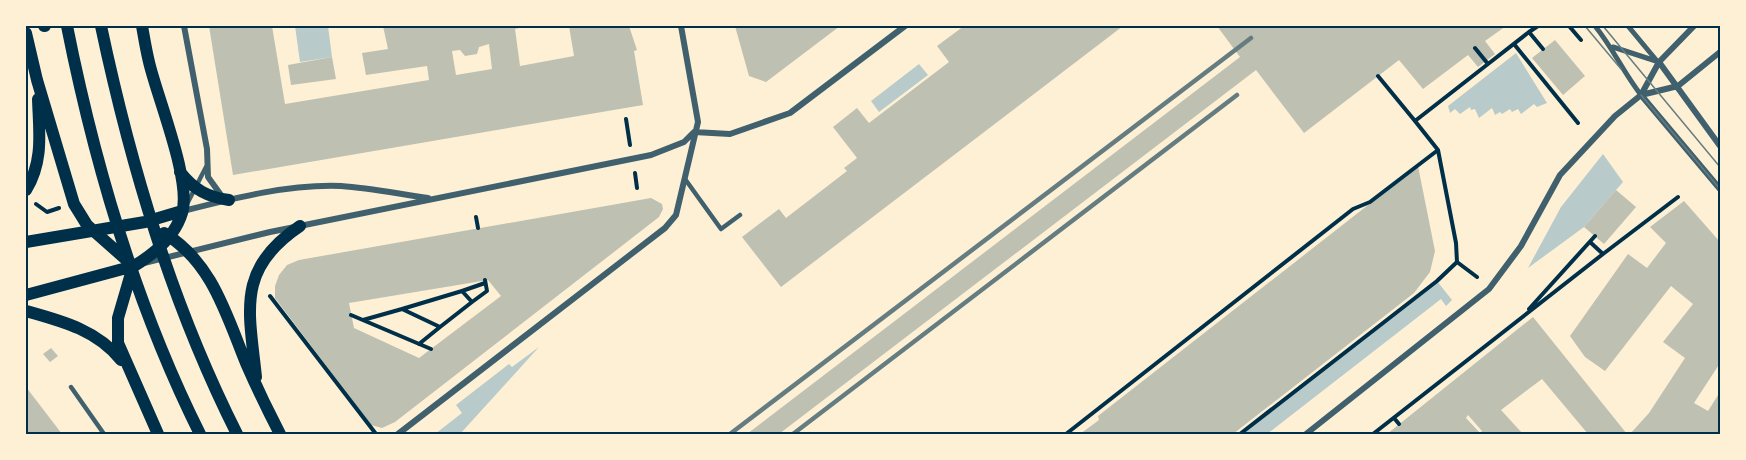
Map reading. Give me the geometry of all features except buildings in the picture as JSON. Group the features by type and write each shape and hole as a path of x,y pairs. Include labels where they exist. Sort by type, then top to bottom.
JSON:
{"main road":[{"path":"67,26 93,138 124,247 148,315 200,435"},
{"path":"101,26 129,148 157,240 199,352 237,435"},
{"path":"26,295 134,266 148,257 169,236 182,212 184,194 180,171 148,61 142,26"},
{"path":"26,33 37,80 70,192 81,218 134,266"},
{"path":"26,190 36,170 40,151 37,80"},
{"path":"180,171 196,190 215,198 229,200"},
{"path":"26,242 145,222 182,212"},
{"path":"145,222 169,236 189,252 212,282 257,390 280,435"},
{"path":"257,390 249,295 261,264 277,244 300,226"},
{"path":"134,266 117,326 117,343 158,435"},
{"path":"26,311 82,328 117,355 128,371"}],"street":[{"path":"184,26 207,149 206,167 212,186 229,200"},
{"path":"398,435 665,228 676,215 698,122 681,26"},
{"path":"134,266 300,226 651,155 684,142 694,132 730,134 790,113 905,26"},
{"path":"1595,26 1613,47 1621,69 1720,189"},
{"path":"1628,26 1678,86 1720,146"},
{"path":"1306,435 1489,289 1521,246 1560,176 1615,116 1641,95 1659,62 1694,26"},
{"path":"1613,47 1659,62"},
{"path":"1641,95 1678,86 1720,52"},
{"path":"182,212 229,200 300,189 340,186 432,199"}],"lane":[{"path":"182,212 196,190 206,167"},
{"path":"685,180 721,229 740,215"},
{"path":"71,387 104,435"}],"path":[{"path":"1415,121 1538,26"},
{"path":"1569,26 1581,40"},
{"path":"1529,32 1544,49"},
{"path":"1514,44 1578,123"},
{"path":"1475,48 1488,64"},
{"path":"1240,435 1437,281 1457,262 1456,243 1438,150 1378,76"},
{"path":"1066,435 1353,209 1376,197 1438,150"},
{"path":"1305,250 1408,170 1418,165"},
{"path":"1373,435 1678,196"},
{"path":"476,217 478,228"},
{"path":"1520,318 1595,236"},
{"path":"1590,242 1604,254"},
{"path":"1457,262 1477,277"},
{"path":"363,320 485,282 487,291 419,344"},
{"path":"462,291 472,302"},
{"path":"268,293 305,345 376,435"},
{"path":"402,309 440,327"},
{"path":"351,315 431,349"},
{"path":"1394,418 1399,424"}],"shaded area":[{"path":"295,26 328,26 332,57 300,62"},
{"path":"1516,53 1547,103 1537,107 1534,104 1521,114 1518,109 1512,112 1510,109 1495,115 1492,108 1479,118 1475,109 1471,110 1470,107 1460,114 1455,109 1450,113 1448,106"},
{"path":"919,64 928,75 879,112 871,101"},
{"path":"1603,154 1623,182 1584,227 1528,268 1561,207"},
{"path":"1437,281 1452,300 1446,306 1441,299 1267,434 1240,434"},
{"path":"539,347 460,434 435,434 462,413 456,405 509,364 512,367"}],"tram line":[{"path":"1585,26 1621,69"},
{"path":"1603,26 1720,167"},
{"path":"1641,95 1720,189"}],"railway":[{"path":"730,434 1251,38"},
{"path":"793,434 1237,95"}]}
